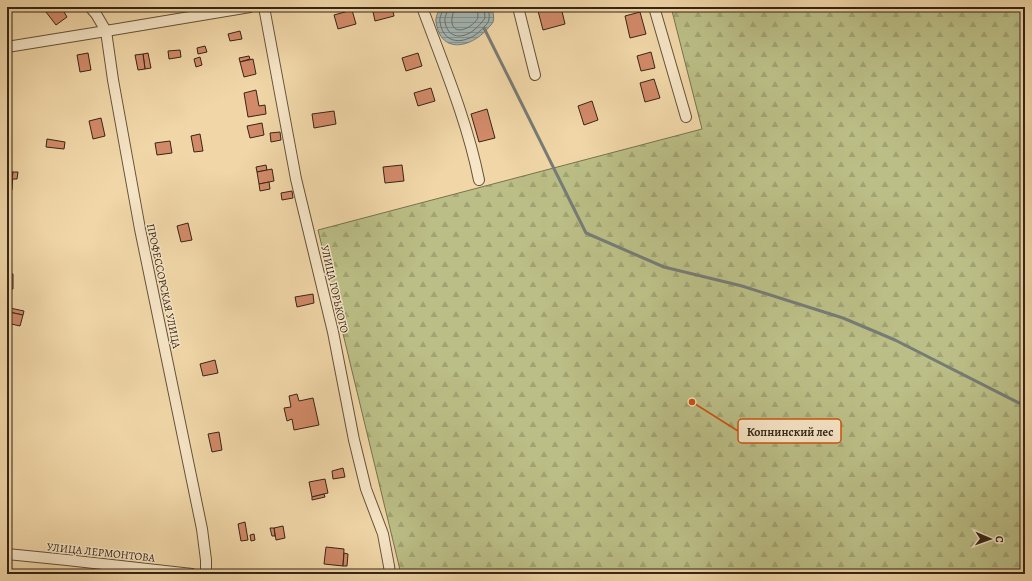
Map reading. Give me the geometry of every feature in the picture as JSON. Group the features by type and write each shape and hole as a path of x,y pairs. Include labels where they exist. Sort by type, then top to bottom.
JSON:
{"street":[{"name":"ПРОФЕССОРСКАЯ УЛИЦА","path":"90,7 106,31 113,80 140,229 202,529 206,574"},
{"path":"7,46 250,7"},
{"name":"УЛИЦА ГОРЬКОГО","path":"264,7 296,180 333,332 354,440 366,489 383,534 390,574"},
{"path":"422,7 463,117 479,180"},
{"path":"518,7 535,75"},
{"path":"654,7 686,117"},
{"name":"УЛИЦА ЛЕРМОНТОВА","path":"7,554 192,574"}],"green space":[{"path":"671,7 1025,7 1025,574 401,574 318,230 702,129"}],"water":[{"path":"439,7 493,7 494,20 482,34 475,39 458,45 451,44 444,40 439,33 436,20"}],"building":[{"path":"54,7 61,7 67,17 56,25 46,12"},
{"path":"372,7 392,7 394,16 375,21"},
{"path":"537,7 561,7 565,24 543,30"},
{"path":"352,10 356,24 338,29 334,15"},
{"path":"640,12 646,34 630,38 625,16"},
{"path":"240,31 242,39 230,41 228,34"},
{"path":"205,46 207,52 198,54 197,48"},
{"path":"180,50 181,57 169,59 168,51"},
{"path":"651,52 655,68 641,71 637,56"},
{"path":"88,53 91,70 80,72 77,55"},
{"path":"148,53 151,68 145,69 143,54"},
{"path":"418,53 422,66 406,71 402,58"},
{"path":"143,54 145,69 138,70 135,55"},
{"path":"249,56 250,59 240,62 239,58"},
{"path":"200,57 202,65 196,67 194,59"},
{"path":"253,59 256,74 244,77 240,62"},
{"path":"654,79 660,98 645,102 640,83"},
{"path":"431,88 435,101 418,106 414,93"},
{"path":"256,90 259,106 265,105 266,114 248,117 244,93"},
{"path":"592,101 598,120 584,125 578,106"},
{"path":"487,109 495,138 479,142 471,114"},
{"path":"334,111 336,124 314,128 312,114"},
{"path":"101,118 105,136 93,139 89,121"},
{"path":"262,123 264,135 250,138 247,126"},
{"path":"280,132 281,140 271,142 270,133"},
{"path":"200,134 203,151 194,152 191,136"},
{"path":"47,139 65,142 64,149 46,147"},
{"path":"170,141 172,153 157,155 155,143"},
{"path":"266,165 267,170 257,172 256,167"},
{"path":"402,165 404,181 385,183 383,167"},
{"path":"272,169 274,181 259,184 257,172"},
{"path":"7,171 13,172 12,190 7,189"},
{"path":"13,172 18,172 17,179 12,179"},
{"path":"269,182 270,189 260,191 259,184"},
{"path":"292,191 293,198 282,200 281,193"},
{"path":"188,223 192,240 181,242 177,226"},
{"path":"7,273 13,274 13,289 7,289"},
{"path":"313,294 314,303 297,307 295,297"},
{"path":"10,308 24,311 23,315 9,312"},
{"path":"9,312 23,315 20,326 7,323"},
{"path":"215,360 218,373 203,376 200,364"},
{"path":"297,394 299,401 313,398 319,425 294,430 292,419 287,421 284,408 291,407 289,396"},
{"path":"219,432 222,450 212,452 208,434"},
{"path":"343,468 345,477 333,479 332,471"},
{"path":"325,479 328,493 312,497 309,482"},
{"path":"324,494 325,497 312,500 312,497"},
{"path":"245,522 248,540 241,541 238,524"},
{"path":"283,526 285,538 276,540 274,528"},
{"path":"270,528 274,528 275,536 272,536"},
{"path":"254,534 255,540 251,541 250,535"},
{"path":"326,547 344,549 343,566 324,564"},
{"path":"344,553 348,554 347,566 343,566"}],"waterway":[{"path":"484,28 586,233 664,267 742,286 843,318 895,340 1025,406"}],"place":[{"name":"Копнинский лес","path":"692,402"}]}
